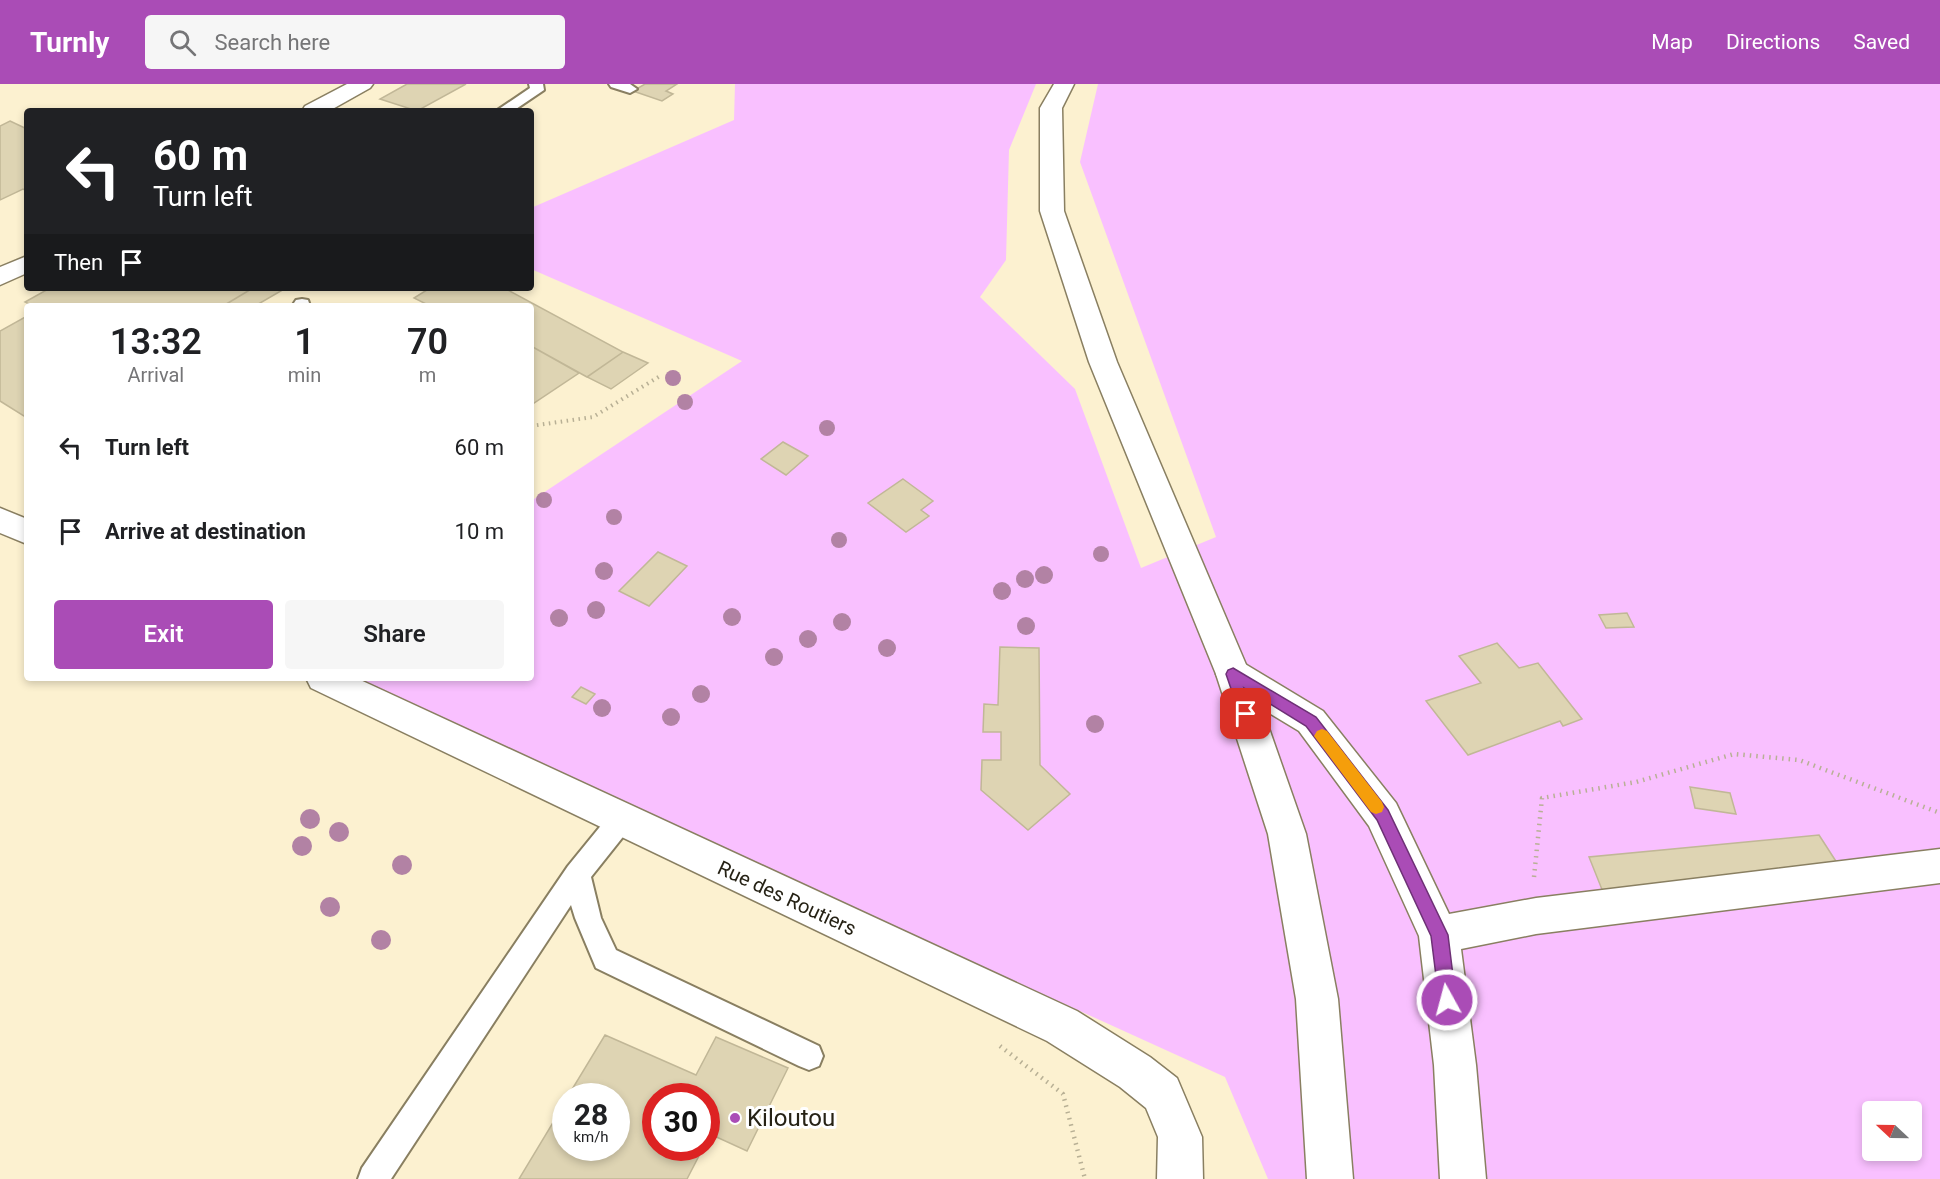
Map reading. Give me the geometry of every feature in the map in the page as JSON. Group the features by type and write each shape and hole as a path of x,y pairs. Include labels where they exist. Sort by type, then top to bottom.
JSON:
{"street":[{"path":"318,108 363,84"},
{"path":"1064,84 1051,108 1052,211 1103,362 1233,674 1287,834 1317,999 1330,1179"},
{"path":"0,277 24,264"},
{"path":"0,519 24,531"},
{"path":"1233,674 1311,721 1383,815 1439,935 1455,1065 1463,1179"},
{"name":"Rue des Routiers","path":"329,681 1062,1026 1135,1072 1162,1093 1180,1137 1180,1179"},
{"path":"1439,935 1536,916 1940,866"}],"lane":[{"path":"508,108 537,90 536,84"},
{"path":"616,84 630,89"},
{"path":"374,1179 577,874 621,820"},
{"path":"577,874 588,918 606,959 809,1056"}],"path":[{"path":"534,426 593,417 660,376"},
{"path":"1536,916 1533,891 1542,798 1636,783 1734,754 1799,760 1940,813"}],"shaded area":[{"path":"735,84 1036,84 1009,150 1006,260 980,297 1075,389 1141,568 1216,537 1080,162 1098,84 1940,84 1940,1179 1268,1179 1225,1077 355,681 534,681 534,499 742,361 534,270 534,207 734,120"}],"building":[{"path":"407,84 466,84 422,108 408,108 380,99"},
{"path":"645,84 677,84 666,91 673,94 662,101 633,91"},
{"path":"10,121 24,128 24,190 0,200 0,126"},
{"path":"45,291 248,291 228,303 25,302"},
{"path":"248,291 281,291 260,303 228,303"},
{"path":"425,291 510,291 532,303 424,303 414,298"},
{"path":"534,304 623,352 587,377 534,348"},
{"path":"24,318 24,416 0,401 0,331"},
{"path":"534,348 579,373 534,403"},
{"path":"623,352 648,363 611,389 587,377"},
{"path":"783,442 808,456 786,475 761,459"},
{"path":"903,479 933,501 921,510 929,516 906,532 868,503"},
{"path":"658,552 687,566 649,606 619,591"},
{"path":"1627,613 1634,627 1606,628 1599,615"},
{"path":"1497,643 1519,668 1538,663 1582,719 1563,726 1560,721 1468,755 1426,701 1481,683 1459,656"},
{"path":"1000,647 1039,648 1040,765 1070,794 1028,830 981,790 982,760 1001,760 1001,732 983,732 984,704 998,705"},
{"path":"581,687 595,694 586,704 572,697"},
{"path":"1690,787 1730,793 1736,814 1695,808"},
{"path":"1819,835 1839,866 1603,892 1589,857"},
{"name":"Kiloutou","path":"605,1035 696,1075 716,1037 788,1068 747,1151 720,1139 720,1083 642,1083 642,1161 696,1161 687,1179 519,1179 552,1124 552,1161 630,1161 630,1083 576,1083"}],"slow traffic":[{"path":"1322,736 1376,807"}],"place":[{"name":"Kiloutou","path":"735,1118"}],"route":[{"path":"1246,714 1233,674 1311,721 1383,815 1439,935 1447,1000"}]}
